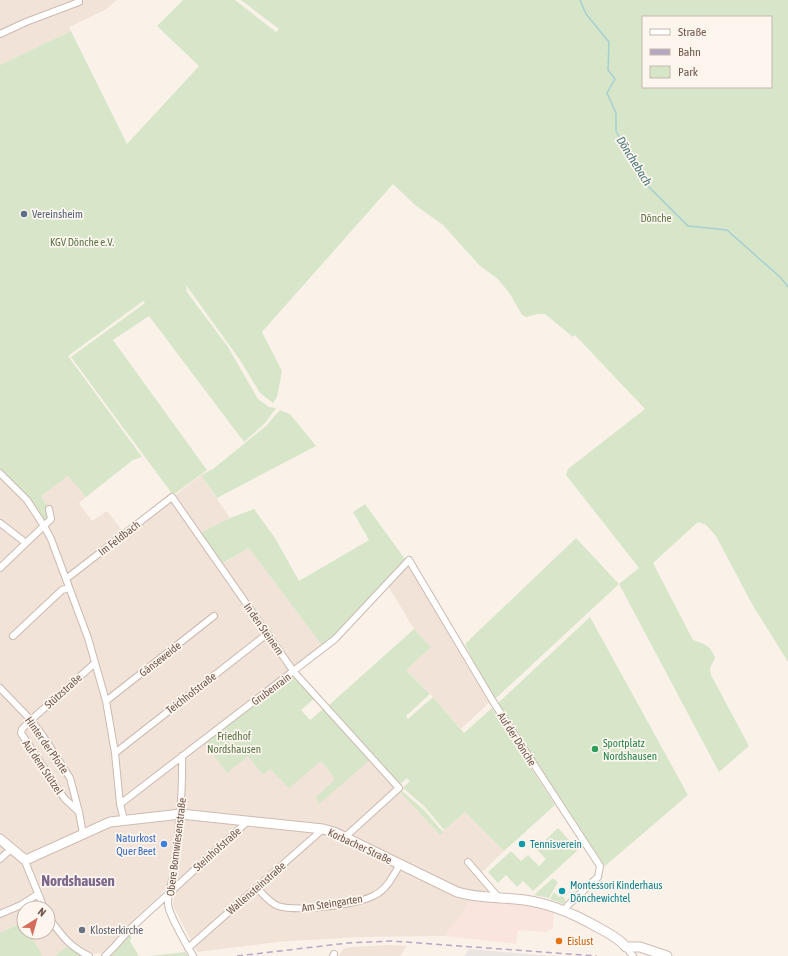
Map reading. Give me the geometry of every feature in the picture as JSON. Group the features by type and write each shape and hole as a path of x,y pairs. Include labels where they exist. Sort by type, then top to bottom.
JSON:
{"street":[{"path":"0,34 26,22 79,2"},
{"path":"0,473 27,500 51,539 88,638 106,701 115,753 120,804 124,820"},
{"name":"Im Feldbach","path":"66,579 172,497"},
{"name":"In den Steinern","path":"172,497 294,672 399,788 344,838"},
{"path":"0,568 51,519 49,509"},
{"path":"0,523 26,543"},
{"name":"Grubenrain","path":"120,804 294,672 335,639 409,560"},
{"name":"Auf der Dönche","path":"409,560 494,703 600,866 598,877 568,905 565,910"},
{"path":"13,636 62,590 69,588"},
{"name":"Gänseweide","path":"106,701 214,616"},
{"name":"Teichhofstraße","path":"115,753 267,634"},
{"name":"Stützstraße","path":"31,720 95,663"},
{"name":"Hinter der Pforte","path":"0,688 31,720 70,778 83,834"},
{"name":"Auf dem Stützel","path":"31,720 22,729 22,737 65,799 79,812"},
{"name":"Obere Bornwiesenstraße","path":"182,756 183,788 181,814 168,908 193,956"},
{"name":"Korbacher Straße","path":"24,859 28,859 110,822 181,814 323,829 457,892 467,895 536,902 565,910 620,940 626,947"},
{"name":"Steinhofstraße","path":"105,956 131,928 248,821"},
{"name":"Wallensteinstraße","path":"188,948 323,829"},
{"path":"0,839 10,849 24,859 41,900"},
{"path":"0,859 10,849"},
{"path":"468,862 499,898"},
{"name":"Am Steingarten","path":"257,888 276,906 293,908 320,907 351,902 374,895 384,888 400,864"},
{"path":"0,914 21,905 38,894"},
{"path":"56,928 67,942 89,956"},
{"path":"626,947 633,956"},
{"path":"626,947 640,947 667,956"}],"shaded area":[{"path":"0,0 117,0 105,10 69,27 71,31 0,65"},
{"path":"0,473 49,509 41,496 68,476 86,497 79,503 92,521 107,511 125,534 201,475 230,518 198,534 220,565 249,548 324,648 203,741 227,773 248,755 263,775 270,768 321,761 335,779 316,797 370,760 439,834 465,812 504,851 481,873 499,892 478,891 445,936 357,937 277,942 197,952 173,906 176,878 169,881 168,885 161,894 121,932 110,947 102,953 92,954 74,944 56,922 56,900 16,900 16,925 0,933"},
{"path":"408,565 489,703 461,729 433,697 406,670 431,647 414,629 388,586"},
{"path":"472,899 508,902 554,911 553,928 545,932 518,930 516,944 445,936"},
{"path":"56,931 67,946 55,956 43,956 33,940 56,940"},
{"path":"391,945 407,946 400,956 339,956 343,949 350,947"},
{"path":"469,949 553,956 464,956"}],"green space":[{"path":"183,0 235,0 276,32 279,29 241,0 788,0 788,662 752,604 716,536 706,525 698,522 653,563 693,640 707,646 712,651 715,658 710,668 711,675 749,746 719,772 619,584 639,568 566,475 568,469 645,409 575,335 573,337 545,314 526,317 522,315 510,294 498,279 480,266 443,225 415,205 393,184 262,332 282,371 277,397 273,403 260,393 240,360 186,285 187,292 228,347 258,399 269,407 276,408 265,423 244,442 149,316 113,340 207,470 173,495 71,357 145,303 143,301 68,356 142,457 133,460 86,497 68,476 41,496 49,509 51,519 44,526 27,500 0,473 0,65 71,31 127,144 199,66 157,26"},
{"path":"280,410 290,414 316,446 217,498 201,475 213,469 266,426"},
{"path":"365,504 405,559 324,648 249,548 219,565 198,534 230,518 254,509 275,538 299,581 369,540 353,512"},
{"path":"576,538 619,584 495,699 481,677 465,644"},
{"name":"Sportplatz Nordshausen","path":"590,617 688,795 605,866 498,703"},
{"path":"414,629 431,647 406,670 430,694 406,716 408,719 433,697 464,733 492,708 555,805 504,851 465,812 444,830 425,807 403,788 410,781 407,778 400,784 328,706"},
{"name":"Friedhof Nordshausen","path":"294,672 314,699 301,710 310,720 323,709 370,760 319,804 316,797 335,779 321,761 289,788 270,769 263,775 248,756 227,773 203,741"},
{"path":"401,790 424,810 443,832 440,835 399,791"},
{"path":"558,828 578,850 533,891 523,881 517,887 506,875 498,883 488,872 511,851 521,861 528,855 539,866 546,859 536,849"},
{"path":"553,878 558,882 549,898 534,895"},
{"path":"554,892 559,897 561,896 565,898 565,902 563,904 550,899"},
{"path":"16,925 16,940 33,940 43,956 0,956 0,933"},
{"path":"133,931 130,941 139,956 111,956"},
{"path":"67,946 82,956 55,956"},
{"path":"185,952 188,956 149,956"}],"waterway":[{"name":"Dönchebach","path":"580,0 586,14 609,42 608,70 615,79 607,93 616,113 616,131 645,183 688,226 727,230 781,278 788,287"}],"railway":[{"path":"237,956 348,943 391,941 597,956"}],"place":[{"name":"Vereinsheim","path":"24,214"},
{"name":"Sportplatz Nordshausen","path":"595,749"},
{"name":"Naturkost Quer Beet","path":"164,844"},
{"name":"Tennisverein","path":"522,844"},
{"name":"Montessori Kinderhaus Dönchewichtel","path":"562,891"},
{"name":"Klosterkirche","path":"82,930"},
{"name":"Eislust","path":"559,941"}],"district":[{"name":"Nordshausen","path":"78,880"}],"park label":[{"name":"Dönche","path":"656,218"},
{"name":"KGV Dönche e.V.","path":"82,242"}]}
